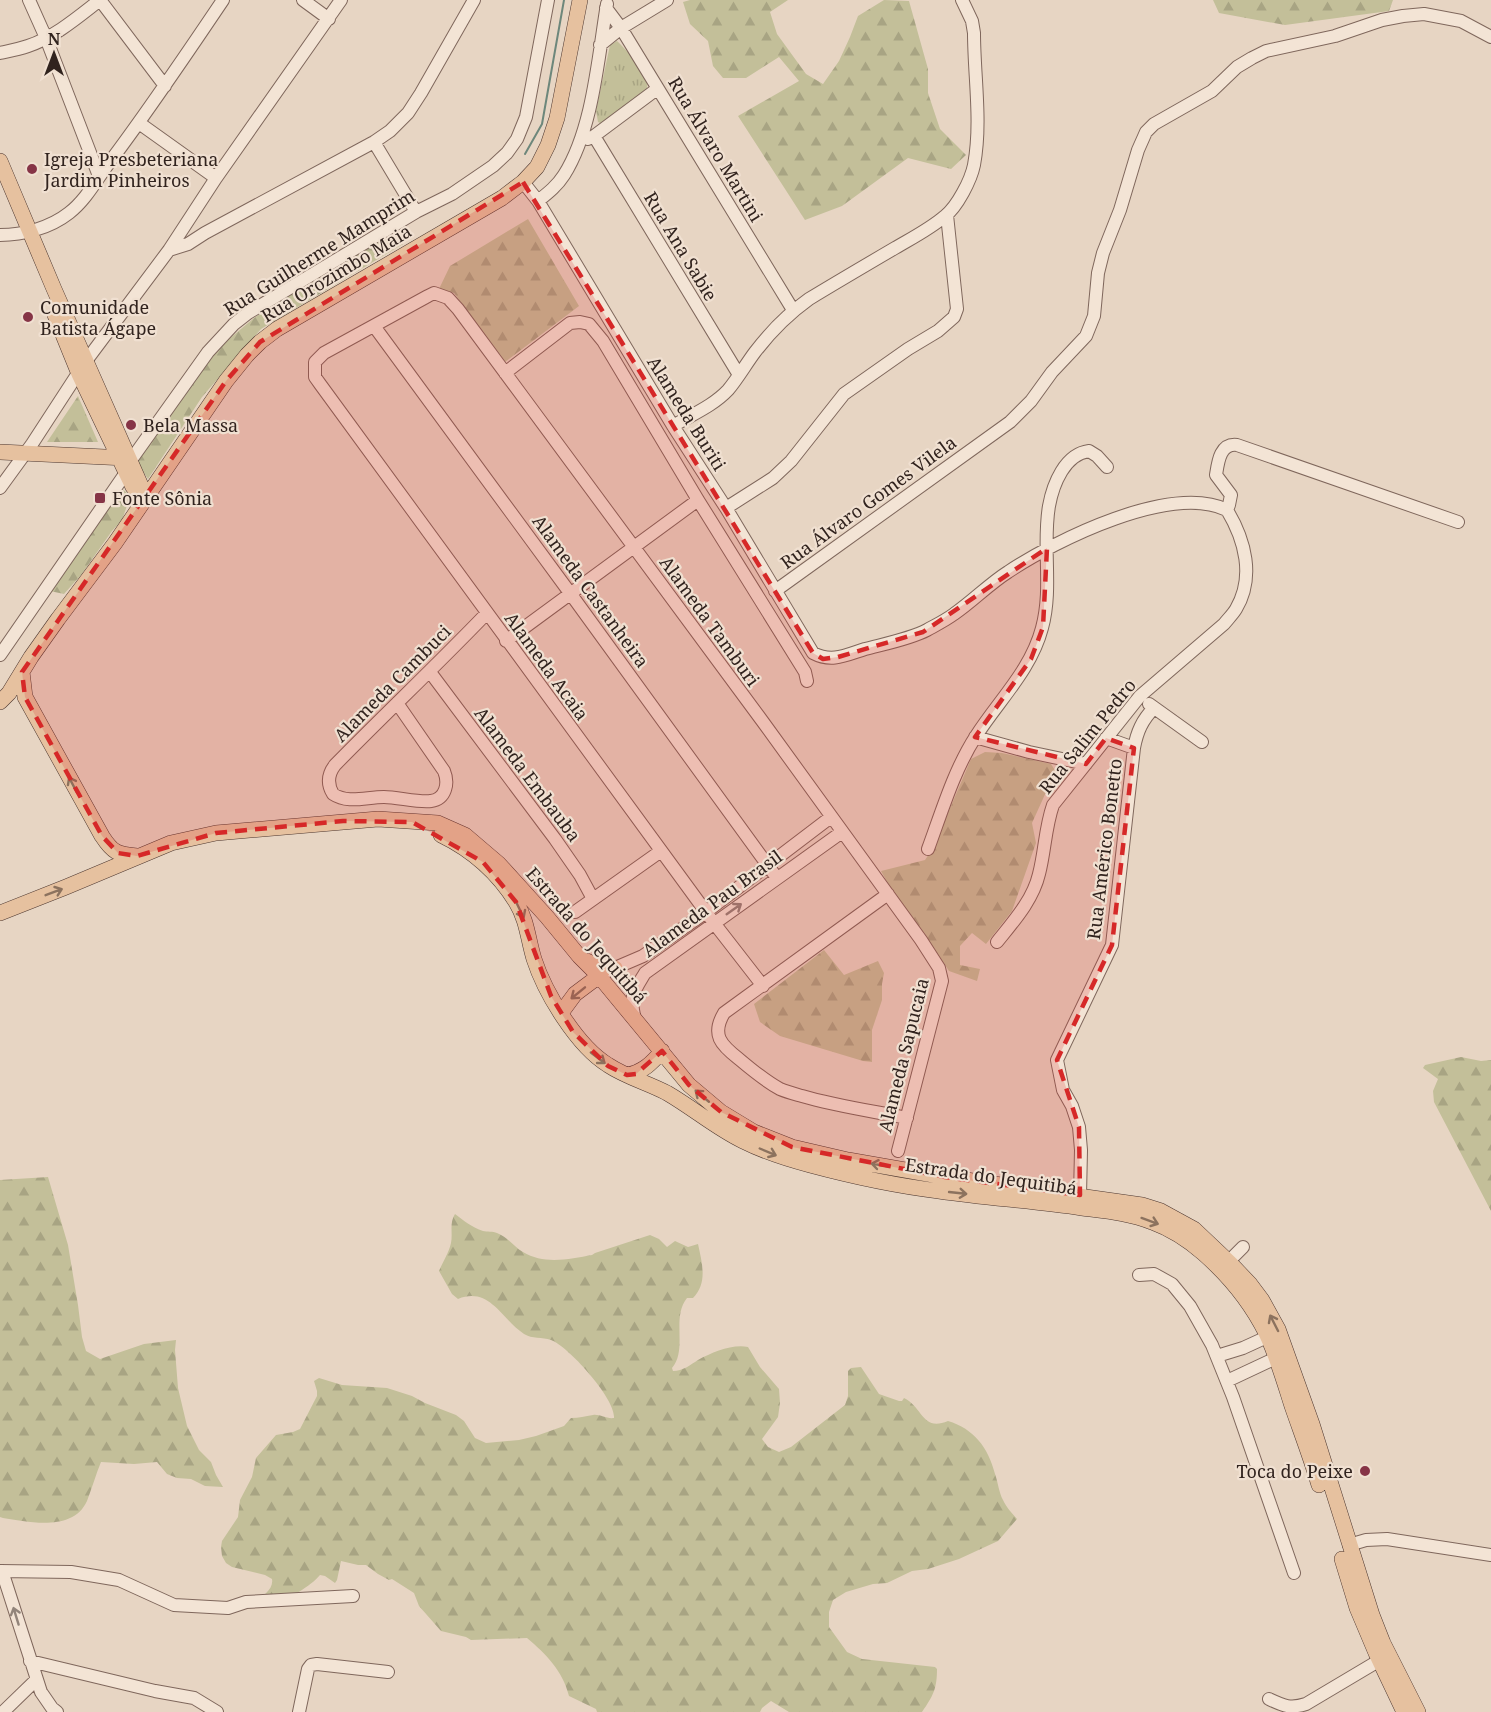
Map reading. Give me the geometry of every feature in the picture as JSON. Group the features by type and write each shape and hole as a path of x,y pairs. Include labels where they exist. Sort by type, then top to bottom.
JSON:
{"main road":[{"name":"Rua Orozimbo Maia","path":"0,703 144,501 226,381 260,342 277,329 502,198 524,182 537,167 557,118 580,0"},
{"path":"0,160 25,232 144,501"},
{"path":"0,185 25,232"},
{"path":"0,442 28,449 124,458"},
{"path":"0,452 28,449"},
{"path":"22,672 25,697 102,836 114,851 137,856"},
{"path":"0,703 12,698 25,697"},
{"name":"Estrada do Jequitibá","path":"0,914 171,843 216,833 343,820 378,819 438,823 465,835 499,864 599,976 689,1086 721,1112 754,1132 792,1147 848,1160 934,1175 1142,1205 1161,1211 1194,1229 1250,1284 1278,1329 1312,1424 1371,1615 1418,1712"},
{"name":"Estrada do Jequitibá","path":"412,822 456,842 483,862 516,902 527,926 534,959 543,980 573,1032 589,1051 608,1066 652,1085 741,1140 784,1158 813,1166 938,1191 1124,1214 1154,1222 1177,1234 1204,1254 1252,1308 1267,1337 1318,1482 1358,1608 1404,1712"},
{"path":"86,879 104,860 102,836"},
{"path":"579,956 598,966 615,968"},
{"path":"561,1013 575,994 599,976"},
{"path":"627,1075 636,1074 646,1068 662,1052"}],"street":[{"path":"29,0 99,176"},
{"path":"0,53 29,46 46,38 75,20 100,0 165,86"},
{"path":"0,235 12,235 51,224 70,213 86,196 139,123 223,0"},
{"path":"303,0 329,19"},
{"path":"0,488 83,367 169,250 216,178 341,0"},
{"path":"169,250 188,244 390,131 408,113 422,93 474,0"},
{"name":"Rua Guilherme Mamprim","path":"1,653 124,458 208,352 234,324 248,313 416,212 452,194 481,175 507,153 517,139 526,117 548,0"},
{"path":"600,45 621,28 667,0"},
{"path":"673,426 713,402 727,390 780,322 793,310 947,215 968,182 976,150 974,33 972,21 962,0"},
{"path":"538,201 554,188 564,175 580,142 590,106 607,4"},
{"name":"Rua Álvaro Martini","path":"607,4 793,310"},
{"name":"Rua Álvaro Gomes Vilela","path":"775,591 1010,422 1086,336 1094,315 1098,273 1103,254 1120,210 1138,150 1146,132 1154,124 1212,91 1237,68 1266,51 1335,36 1382,20 1424,14 1461,21 1491,37"},
{"path":"580,142 594,136 657,89"},
{"path":"139,123 216,178"},
{"name":"Rua Ana Sabie","path":"594,136 739,375"},
{"path":"374,142 416,212"},
{"name":"Alameda Buriti","path":"524,182 538,201 813,653 823,659 838,657 923,632 952,616 1006,573 1047,548"},
{"path":"726,508 773,478 791,461 844,394 954,318 957,309 947,215"},
{"path":"184,228 205,233"},
{"name":"Alameda Tamburi","path":"374,327 434,293 448,298 763,722 939,968"},
{"path":"505,373 570,323 589,324 603,341 805,672 807,681"},
{"name":"Alameda Acaia","path":"374,327 324,352 315,362 315,377 486,614 763,986"},
{"name":"Alameda Castanheira","path":"374,327 777,878"},
{"name":"Rua Salim Pedro","path":"997,942 1030,897 1039,876 1048,819 1053,805 1140,696 1224,624 1236,610 1247,577 1247,565 1245,551 1227,510 1231,495 1216,475 1221,454 1225,449 1232,444 1237,445 1458,522"},
{"path":"928,849 961,765 975,737 1031,659 1043,627 1047,595 1047,522 1055,483 1066,464 1081,452 1089,451 1107,467"},
{"path":"506,641 698,500"},
{"path":"1047,548 1129,514 1153,507 1189,503 1227,510"},
{"name":"Alameda Cambuci","path":"397,703 444,771 447,782 442,796 430,802 385,797 347,800 333,794 329,780 335,765 397,703 430,672 486,614"},
{"name":"Alameda Embauba","path":"430,672 555,839 580,875 592,900"},
{"path":"1140,696 1202,741"},
{"name":"Rua Américo Bonetto","path":"1080,1195 1079,1127 1072,1106 1063,1090 1057,1060 1112,945 1134,748 1141,724 1154,708"},
{"path":"975,737 1029,753 1086,764"},
{"path":"1106,738 1134,748"},
{"name":"Alameda Pau Brasil","path":"599,976 636,959 706,912 831,818"},
{"name":"Alameda Pau Brasil","path":"636,1022 631,1005 632,994 645,973 842,832"},
{"path":"575,912 661,851"},
{"path":"888,894 724,1013 718,1037 727,1050 759,1076 782,1090 818,1101 907,1118"},
{"path":"636,959 645,973"},
{"name":"Alameda Sapucaia","path":"898,1151 937,1004 942,981 939,968"},
{"path":"1229,1262 1243,1247"},
{"path":"1139,1275 1154,1274 1172,1284 1190,1306 1217,1356 1294,1573"},
{"path":"1217,1356 1267,1337"},
{"path":"1227,1382 1276,1358"},
{"path":"1349,1545 1366,1540 1387,1539 1491,1555"},
{"path":"57,1712 41,1692 36,1680 1,1571 82,1572 119,1580 174,1605 228,1608 246,1602 353,1596"},
{"path":"1269,1699 1294,1708 1306,1704 1380,1660"},
{"path":"30,1661 194,1698 217,1712"},
{"path":"299,1712 308,1669 311,1665 388,1672"},
{"path":"3,1712 36,1680"}],"highlighted area":[{"path":"523,182 813,653 823,659 838,657 923,632 1047,548 1043,627 1031,659 975,737 1086,764 1106,738 1134,748 1112,945 1057,1060 1079,1127 1080,1195 945,1177 792,1147 721,1112 689,1085 662,1051 636,1074 627,1075 608,1066 573,1032 551,996 516,902 483,862 412,822 343,821 216,833 137,856 118,853 102,836 25,697 22,672 226,381 260,342"}],"green space":[{"path":"690,0 788,0 770,12 777,34 806,74 823,84 839,61 858,16 884,0 909,1 928,69 928,93 940,129 966,155 951,169 908,158 842,206 805,220 738,116 799,81 779,57 746,78 723,78 713,66 708,41 690,24 683,2"},
{"path":"1213,0 1393,0 1389,11 1285,25 1219,13"},
{"path":"617,41 642,69 647,88 635,103 604,125 598,122 596,111 610,45"},
{"path":"528,219 579,306 505,362 454,293 439,289 450,266"},
{"path":"388,236 403,244 261,329 202,397 148,479 136,461 216,350 254,318 297,288"},
{"path":"78,396 98,442 47,442"},
{"path":"122,489 130,495 122,520 64,594 50,591"},
{"path":"985,752 1002,753 1051,764 1056,772 1053,786 1047,790 1032,823 1036,843 1012,911 986,944 972,933 960,946 960,965 980,969 977,981 949,971 924,933 896,898 881,871 925,860 933,848 971,759"},
{"path":"824,950 844,975 878,961 884,973 882,1000 872,1030 872,1062 780,1036 760,1022 754,1004"},
{"path":"1461,1057 1481,1061 1491,1060 1491,1211 1434,1102 1433,1091 1438,1079 1423,1068 1425,1065"},
{"path":"48,1177 68,1245 86,1351 100,1359 144,1344 176,1340 178,1388 187,1426 199,1450 211,1462 223,1487 205,1486 191,1479 177,1478 167,1474 157,1462 134,1464 101,1462 87,1501 72,1517 50,1523 37,1523 0,1517 0,1180"},
{"path":"455,1214 468,1224 501,1235 531,1256 548,1260 592,1255 650,1235 659,1239 667,1247 675,1241 688,1247 698,1244 702,1265 701,1286 693,1298 687,1298 682,1306 679,1352 672,1368 673,1371 683,1369 723,1349 748,1347 760,1367 779,1389 778,1417 762,1439 768,1447 779,1452 791,1447 845,1405 848,1396 848,1371 851,1368 861,1367 879,1394 899,1401 904,1398 928,1421 939,1424 948,1421 957,1424 979,1440 992,1464 1007,1508 1017,1519 998,1541 959,1559 928,1569 912,1571 887,1583 873,1584 846,1592 833,1600 829,1612 829,1627 847,1652 862,1659 937,1669 934,1692 922,1712 789,1712 771,1701 760,1712 597,1712 596,1709 569,1696 563,1679 553,1664 527,1638 471,1640 441,1631 419,1606 414,1593 366,1565 341,1561 335,1583 320,1575 305,1588 279,1601 253,1603 269,1590 272,1579 265,1575 232,1567 226,1563 222,1556 222,1541 238,1517 240,1500 252,1477 256,1458 276,1435 300,1429 317,1396 314,1381 319,1378 342,1385 387,1388 412,1396 456,1415 464,1421 475,1438 486,1443 536,1436 564,1426 571,1418 596,1415 614,1418 613,1409 590,1374 559,1344 524,1334 495,1306 479,1297 469,1296 458,1299 452,1294 439,1271 452,1239 452,1221"}],"waterway":[{"path":"525,154 542,124 564,0"}],"place":[{"name":"Igreja Presbeteriana Jardim Pinheiros","path":"32,169"},
{"name":"Comunidade Batista Ágape","path":"28,317"},
{"name":"Bela Massa","path":"131,425"},
{"name":"Fonte Sônia","path":"100,498"},
{"name":"Toca do Peixe","path":"1365,1471"}]}
